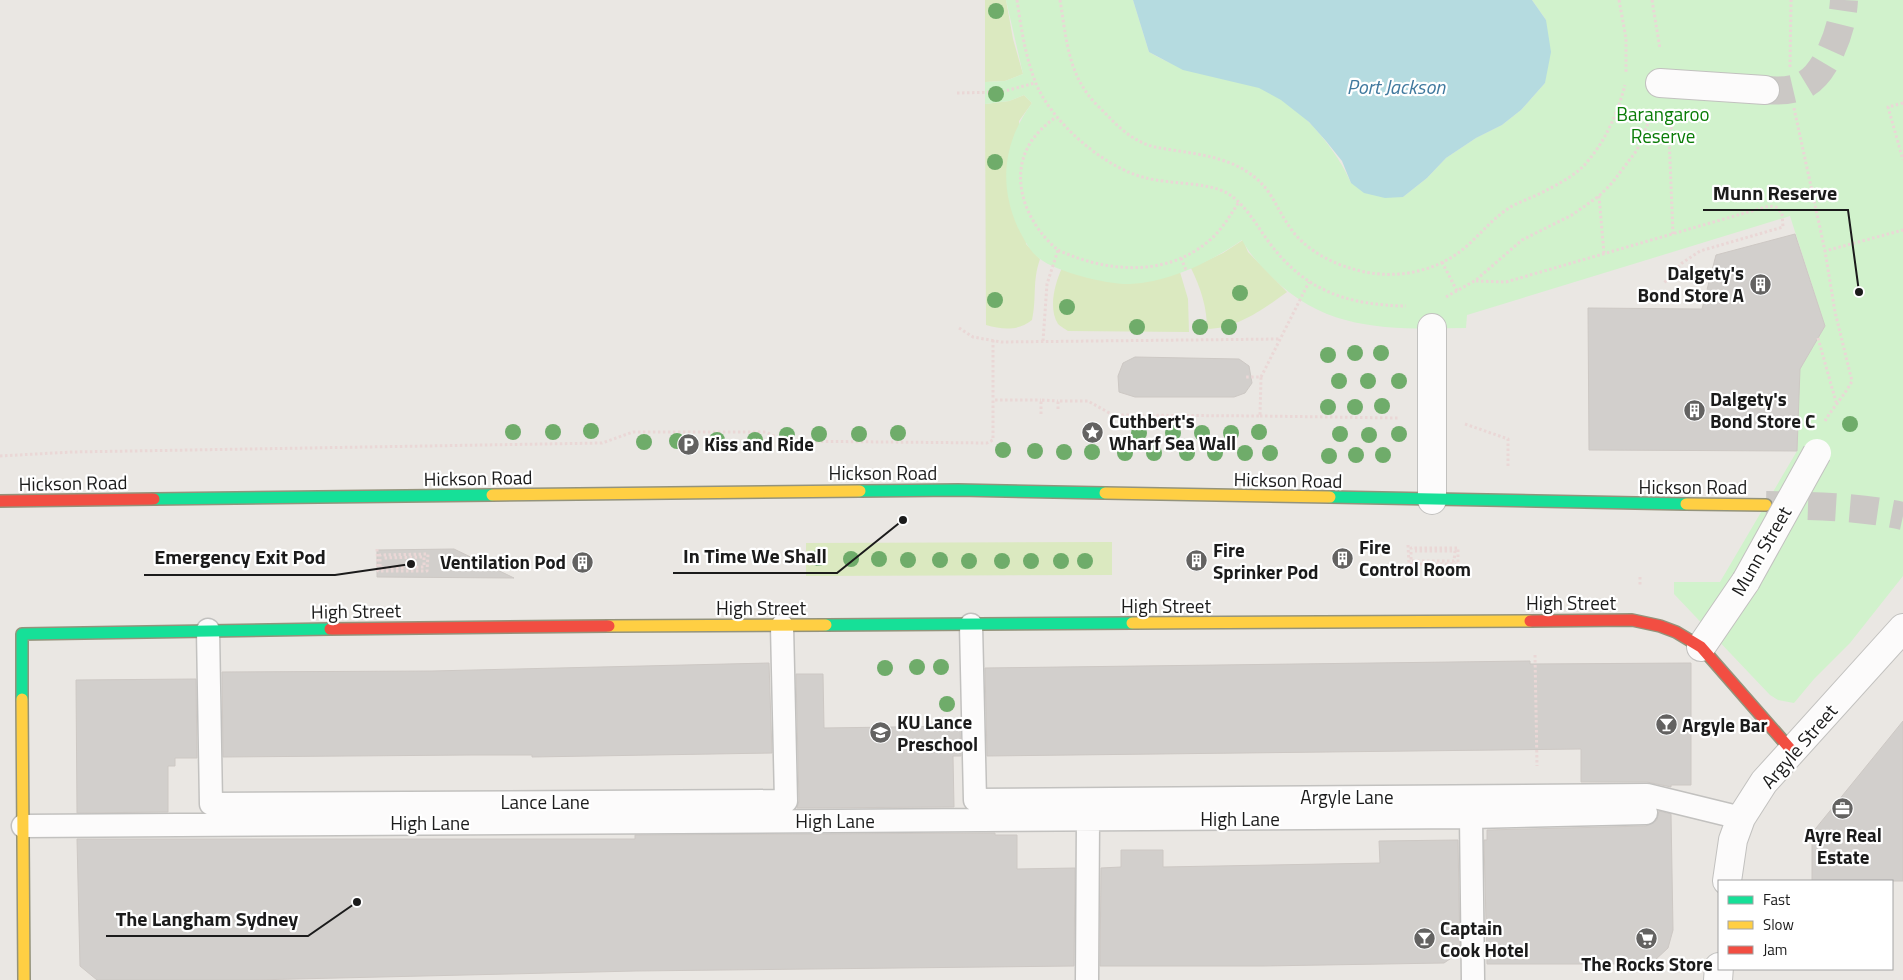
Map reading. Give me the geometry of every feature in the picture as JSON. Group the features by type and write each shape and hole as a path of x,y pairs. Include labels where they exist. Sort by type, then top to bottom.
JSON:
{"street":[{"path":"1671,84 1765,90"},
{"path":"1432,328 1432,500"},
{"name":"Munn Street","path":"1701,647 1746,582 1817,453"},
{"name":"Hickson Road","path":"0,501 864,490 1766,505"},
{"name":"High Street","path":"24,980 22,634 208,630 1632,620 1660,624 1685,635 1701,647 1792,751"},
{"name":"Argyle Street","path":"1727,880 1733,840 1741,818 1764,782 1903,628"}],"lane":[{"name":"Argyle Lane","path":"971,625 975,800 1647,796 1741,818"},
{"name":"Lance Lane","path":"208,630 211,804 786,801 782,626"},
{"name":"High Lane","path":"23,826 1471,817 1646,813"},
{"path":"1471,817 1473,980"},
{"path":"1087,980 1088,820"}],"path":[{"path":"1017,0 1026,54 1035,83 1056,117 1101,157 1122,169 1144,178 1226,192 1239,202 1272,246 1308,282 1325,292 1364,303 1410,306"},
{"path":"1060,0 1071,61 1083,89 1116,125 1133,138 1151,146 1209,156 1246,170 1262,183 1279,206 1291,229 1307,246 1326,258 1353,269 1378,273 1406,274 1426,270 1442,262 1467,246 1490,223 1508,209 1559,182 1586,164 1604,137 1620,106 1626,80 1626,38 1619,0"},
{"path":"1652,0 1671,84 1669,136 1673,234"},
{"path":"1790,71 1789,53 1792,0"},
{"path":"957,93 1001,92 1035,83"},
{"path":"1444,298 1476,280 1522,240 1572,215 1599,196 1612,183 1637,150 1654,107 1671,84"},
{"path":"1793,98 1825,251 1835,312 1852,380 1848,390 1836,403 1818,338"},
{"path":"1903,103 1888,107 1903,160"},
{"path":"1056,117 1036,135 1029,146 1021,175 1021,191 1026,210 1036,228 1058,250 1088,262 1111,267 1136,268 1171,262 1205,244 1217,233 1239,202"},
{"path":"1599,196 1604,254"},
{"path":"1476,280 1506,282 1768,206 1776,207 1782,213 1783,227 1700,251 1682,263 1664,284"},
{"path":"1825,251 1903,230"},
{"path":"1043,341 1047,284 1058,250"},
{"path":"1181,258 1186,270"},
{"path":"1442,262 1457,291"},
{"path":"1260,416 1261,377 1308,282"},
{"path":"958,328 973,337 993,340 1280,339"},
{"path":"0,456 72,452 602,443 633,432 766,432 784,440 987,443 993,440 993,340"},
{"path":"1244,377 1261,377"},
{"path":"993,400 1088,401 1113,415 1399,418"},
{"path":"1041,400 1041,414"},
{"path":"1058,401 1058,409"},
{"path":"1458,422 1508,439 1508,470"},
{"path":"1408,545 1409,564 1458,564 1458,548 1411,548 1411,561 1454,561 1455,551 1415,551"},
{"path":"377,549 378,571 427,571 428,554 380,555 380,568 424,568 424,557 384,558"},
{"path":"1640,578 1640,587"},
{"path":"1534,621 1537,770"}],"green space":[{"path":"985,0 1006,0 1013,39 1023,74 1005,81 985,82"},
{"name":"Barangaroo Reserve","path":"1006,0 1133,0 1149,52 1163,60 1189,70 1257,87 1272,93 1300,113 1313,126 1335,155 1351,183 1403,197 1427,178 1446,158 1476,138 1502,125 1521,110 1545,83 1546,20 1532,0 1903,0 1903,576 1850,643 1814,679 1794,703 1778,700 1770,695 1674,594 1674,582 1720,582 1797,451 1800,369 1825,326 1790,216 1467,315 1466,328 1413,328 1363,324 1339,318 1316,309 1294,296 1273,278 1260,265 1242,240 1217,256 1189,270 1160,279 1121,284 1084,277 1058,269 1036,256 1025,241 1012,212 1006,179 1007,163 1015,132 1032,103 1024,95 1009,101 985,104 985,82 1005,81 1023,74"},
{"path":"1024,95 1032,103 1019,121 1026,244 1040,259 1036,275 1032,320 1016,328 1004,329 986,325 985,104 1009,101"},
{"path":"1243,240 1248,252 1287,292 1239,322 1228,326 1207,329 1203,298 1191,268 1223,253"},
{"path":"1062,268 1092,278 1121,282 1150,280 1180,272 1188,299 1189,332 1068,331 1058,324 1053,311 1055,288"},
{"path":"1112,542 1112,575 806,576 806,543"}],"water":[{"name":"Port Jackson","path":"1133,0 1532,0 1546,20 1551,52 1545,83 1521,110 1502,125 1476,138 1446,158 1427,178 1403,197 1385,198 1364,193 1351,183 1342,161 1326,141 1309,122 1281,100 1259,88 1183,70 1149,52"}],"building":[{"name":"Dalgety's Bond Store C","path":"1795,234 1825,326 1800,369 1797,451 1589,450 1588,308 1702,309 1716,255"},
{"path":"1135,357 1239,359 1249,366 1252,383 1245,393 1234,397 1135,397 1119,392 1118,376 1123,363"},
{"path":"454,549 514,578 377,577 377,550"},
{"path":"1530,661 1530,664 1691,663 1691,785 1671,785 1671,787 1647,782 1581,782 1581,749 987,756 985,668"},
{"path":"769,663 772,753 532,757 532,755 472,755 223,757 222,672 432,671"},
{"path":"796,674 823,674 824,728 960,726 961,756 953,756 954,807 797,808 799,801"},
{"path":"196,679 197,758 175,758 175,766 168,766 168,812 77,813 76,680"},
{"path":"1903,721 1903,881 1812,880 1812,833"},
{"path":"1659,811 1671,814 1673,930 1668,948 1654,961 1636,964 1487,964 1484,840 1487,840 1487,830 1646,826 1657,820"},
{"path":"995,833 995,835 1017,835 1017,869 1075,868 1074,966 636,971 253,980 97,980 80,966 77,839 635,839 635,835"},
{"path":"1458,840 1460,952 1444,963 1100,966 1101,868 1121,867 1121,850 1163,850 1163,867 1380,863 1379,841"}],"tunnel":[{"path":"1765,90 1777,91 1797,88 1812,79 1830,53 1841,21 1844,0"},
{"path":"1766,505 1852,508 1903,516"}],"traffic: fast":[{"path":"860,491 958,490 1105,493"},
{"path":"154,499 492,495"},
{"path":"1330,497 1686,504"},
{"path":"826,625 1132,623"},
{"path":"22,699 22,634 330,629"}],"traffic: slow":[{"path":"492,495 860,491"},
{"path":"1105,493 1330,497"},
{"path":"1686,504 1766,505"},
{"path":"1132,623 1530,621"},
{"path":"609,626 826,625"},
{"path":"22,699 24,980"}],"traffic: jam":[{"path":"0,501 154,499"},
{"path":"1530,621 1632,620 1660,626 1676,632 1701,647 1792,751"},
{"path":"330,629 609,626"}],"place":[{"name":"Dalgety's Bond Store A","path":"1760,284"},
{"name":"Munn Reserve","path":"1859,292"},
{"name":"Dalgety's Bond Store C","path":"1694,410"},
{"name":"Cuthbert's Wharf Sea Wall","path":"1093,432"},
{"name":"Kiss and Ride","path":"688,444"},
{"name":"In Time We Shall","path":"903,520"},
{"name":"Fire Control Room","path":"1343,558"},
{"name":"Fire Sprinker Pod","path":"1197,561"},
{"name":"Ventilation Pod","path":"582,562"},
{"name":"Emergency Exit Pod","path":"411,564"},
{"name":"Argyle Bar","path":"1666,725"},
{"name":"KU Lance Preschool","path":"881,733"},
{"name":"Ayre Real Estate","path":"1843,809"},
{"name":"The Langham Sydney","path":"357,902"},
{"name":"The Rocks Store","path":"1647,938"},
{"name":"Captain Cook Hotel","path":"1424,939"}]}
